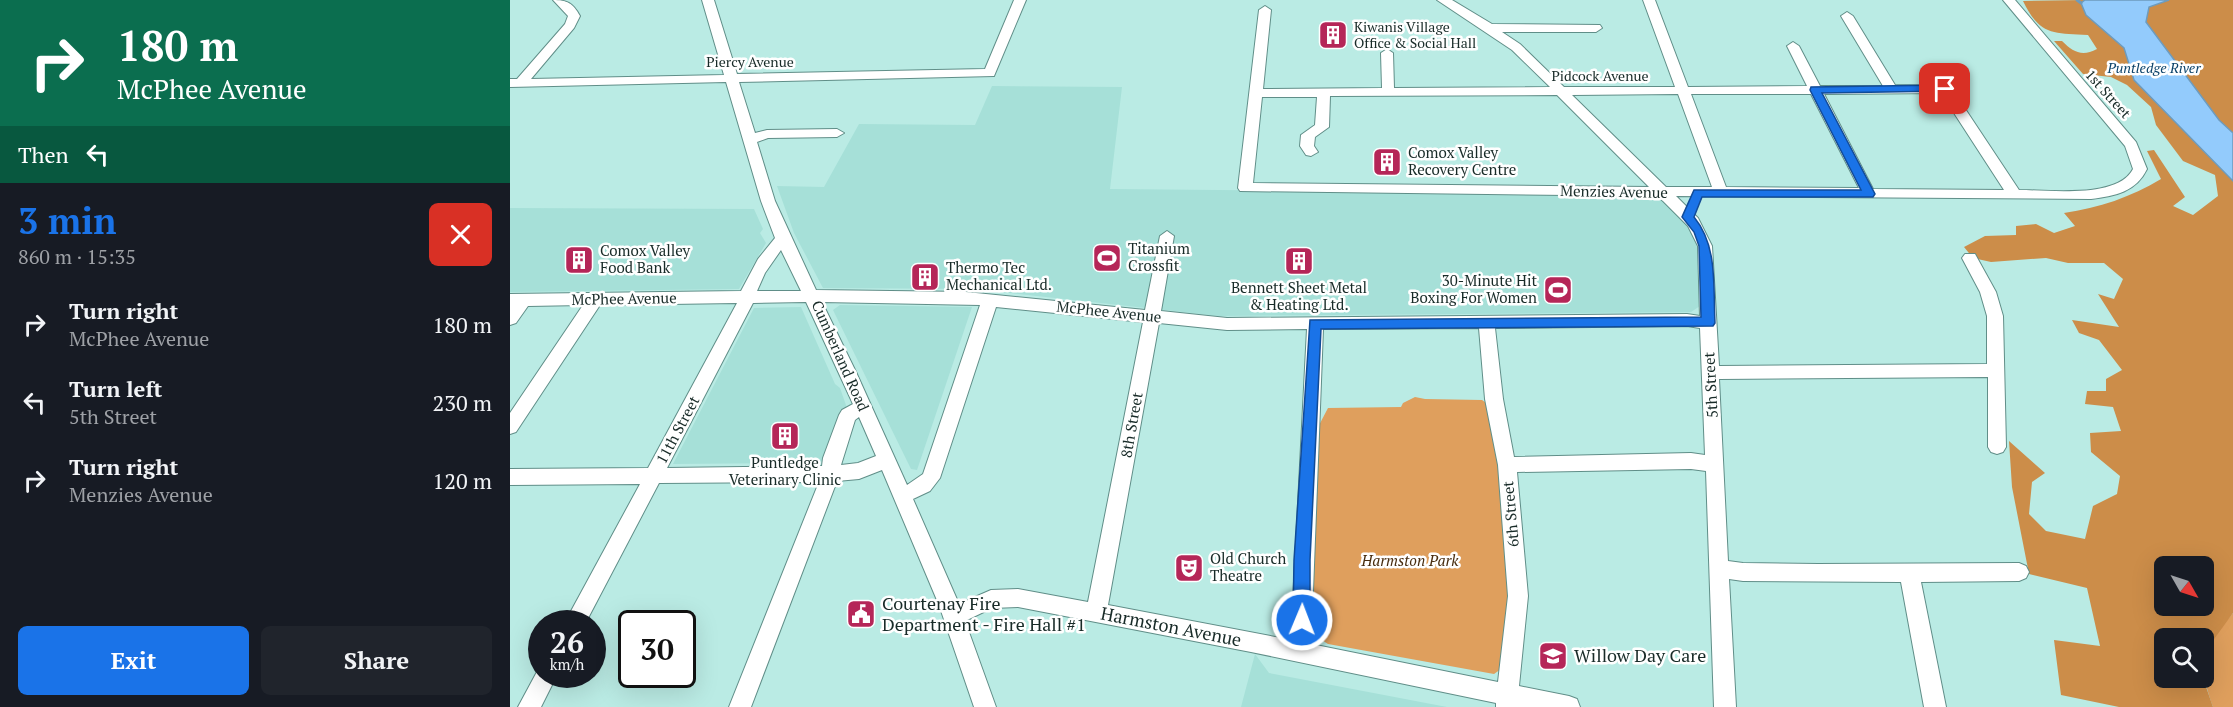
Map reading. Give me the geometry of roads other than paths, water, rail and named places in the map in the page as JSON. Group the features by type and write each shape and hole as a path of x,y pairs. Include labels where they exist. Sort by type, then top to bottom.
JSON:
{"street":[{"path":"515,83 570,25 574,16 571,9 559,0"},
{"name":"Cumberland Road","path":"708,0 768,201 783,239 813,297 903,496 953,617 986,707"},
{"name":"Piercy Avenue","path":"515,83 990,73 1020,0"},
{"name":"5th Street","path":"1443,0 1491,28 1516,47 1688,217 1699,231 1705,246 1725,707"},
{"path":"1649,0 1721,193"},
{"name":"1st Street","path":"2009,0 2131,145 2140,169 2137,177 2127,185"},
{"path":"1256,93 1265,10"},
{"path":"1847,16 1891,89"},
{"path":"1491,28 1596,28"},
{"path":"1793,46 1869,194"},
{"path":"1387,52 1388,92"},
{"name":"Pidcock Avenue","path":"1256,93 1945,89 2015,195"},
{"path":"1311,152 1307,146 1308,135 1322,128 1324,92"},
{"name":"Menzies Avenue","path":"1256,93 1245,188 2093,195 2127,185"},
{"path":"751,139 767,134 837,132"},
{"path":"1688,217 1698,193"},
{"name":"8th Street","path":"1096,613 1167,236"},
{"name":"11th Street","path":"582,610 743,309 746,298 768,254 783,239"},
{"path":"1970,258 1988,292 1995,316 1997,447"},
{"name":"McPhee Avenue","path":"517,300 813,297 990,300 1227,324 1687,320 1708,323"},
{"path":"510,427 595,299"},
{"path":"510,319 517,300"},
{"path":"903,496 924,485 931,478 990,300"},
{"name":"6th Street","path":"1486,322 1494,399 1507,465 1518,596 1507,701"},
{"path":"1301,652 1302,560 1315,324"},
{"path":"1711,372 1732,374 1997,370"},
{"path":"740,707 831,474 832,458 848,415 863,407"},
{"path":"510,477 831,474 859,471 887,460"},
{"path":"1507,465 1691,461 1714,464"},
{"path":"1719,568 1743,572 2019,572"},
{"path":"1909,572 1935,707"},
{"name":"Harmston Avenue","path":"953,617 991,598 1007,597 1301,652 1507,701 1569,707"},
{"path":"529,707 539,688"}],"water":[{"name":"Puntledge River","path":"2085,0 2169,0 2149,7 2146,22 2219,120 2233,133 2233,181 2134,80 2124,48 2086,15 2081,3"}],"waterway":[{"path":"2077,0 2081,3"}],"place":[{"name":"Kiwanis Village Office & Social Hall","path":"1333,35"},
{"name":"Comox Valley Recovery Centre","path":"1387,162"},
{"name":"Titanium Crossfit","path":"1107,258"},
{"name":"Comox Valley Food Bank","path":"579,260"},
{"name":"Bennett Sheet Metal & Heating Ltd.","path":"1299,261"},
{"name":"Thermo Tec Mechanical Ltd.","path":"925,277"},
{"name":"30-Minute Hit Boxing For Women","path":"1558,290"},
{"name":"Puntledge Veterinary Clinic","path":"785,436"},
{"name":"Old Church Theatre","path":"1189,568"},
{"name":"Courtenay Fire Department - Fire Hall #1","path":"861,614"},
{"name":"Willow Day Care","path":"1553,656"}],"park label":[{"name":"Harmston Park","path":"1410,561"}]}
